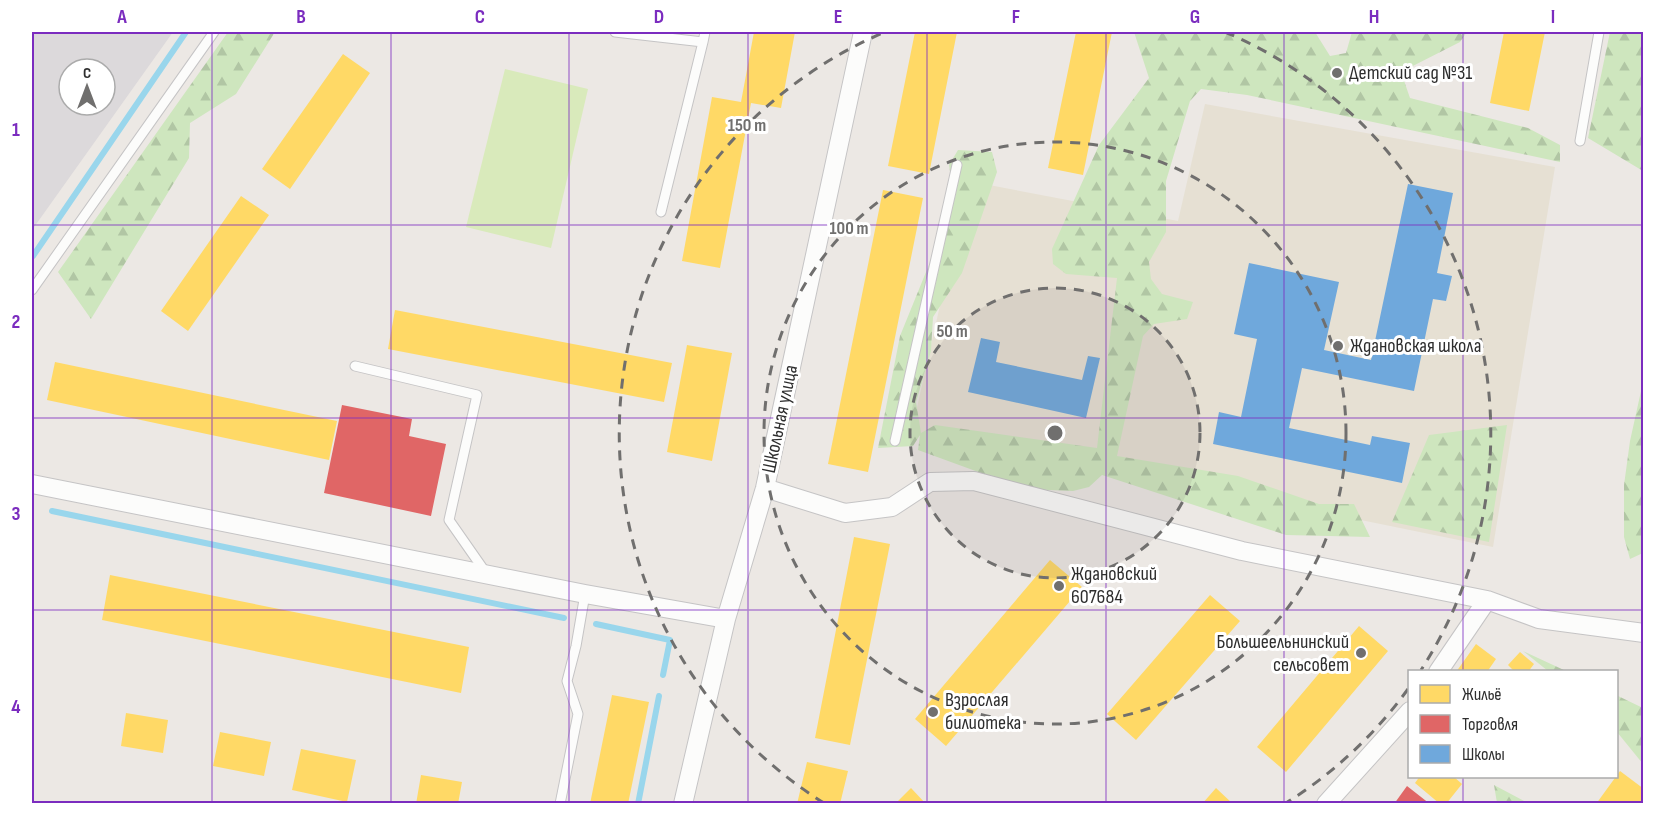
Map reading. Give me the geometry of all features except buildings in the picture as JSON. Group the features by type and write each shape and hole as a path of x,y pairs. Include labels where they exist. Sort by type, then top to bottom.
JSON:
{"street":[{"name":"Школьная улица","path":"683,804 726,619 765,488 863,32"},
{"path":"765,488 845,513 892,507 930,482 974,481 1242,551 1487,600 1539,619 1644,633"},
{"path":"32,484 487,575 726,619"},
{"path":"1439,670 1487,600"},
{"path":"1326,804 1408,713"}],"lane":[{"path":"32,290 214,32"},
{"path":"615,32 703,42"},
{"path":"661,212 705,32"},
{"path":"1580,141 1599,32"},
{"path":"895,441 957,165"},
{"path":"355,366 477,395 449,520 487,575"},
{"path":"560,804 578,714 567,681 585,594"}],"shaded area":[{"path":"32,32 173,32 117,111 117,57 57,57 57,117 112,117 32,230"},
{"name":"Ждановская школа","path":"1205,104 1555,167 1493,547 1121,471 911,434 968,181 1178,221"}],"green space":[{"path":"228,32 275,32 236,94 190,123 189,158 91,319 58,272"},
{"path":"1134,32 1315,32 1330,56 1346,53 1352,32 1467,32 1460,42 1401,72 1410,98 1528,128 1560,145 1560,162 1247,95 1201,89 1190,101 1166,181 1166,232 1149,262 1151,279 1162,294 1193,302 1187,319 1154,324 1143,336 1117,456 1238,476 1319,504 1354,504 1370,537 1286,535 1102,475 1089,487 1073,491 1025,489 918,450 920,435 913,446 878,448 900,336 950,213 954,197 949,165 958,150 992,152 997,172 962,273 933,317 931,351 916,402 921,433 935,425 1097,448 1117,278 1066,274 1053,264 1052,249 1099,145 1149,78"},
{"path":"1610,32 1643,32 1643,171 1588,138"},
{"path":"505,69 588,89 551,248 466,227"},
{"path":"1643,382 1643,553 1630,559 1624,537 1624,485 1630,441"},
{"path":"1507,425 1489,542 1392,522 1429,435"},
{"path":"1523,651 1564,670 1547,670"},
{"path":"1618,696 1643,708 1643,764 1618,733"},
{"path":"1494,785 1528,803 1497,803"}],"waterway":[{"path":"33,256 186,32"},
{"path":"52,511 564,618"},
{"path":"596,624 670,640 663,675"},
{"path":"638,804 659,696"}],"place":[{"name":"Детский сад №31","path":"1337,73"},
{"name":"Ждановская школа","path":"1338,346"},
{"name":"Ждановский 607684","path":"1059,586"},
{"name":"Большеельнинский сельсовет","path":"1361,653"},
{"name":"Взрослая билиотека","path":"933,712"}]}
